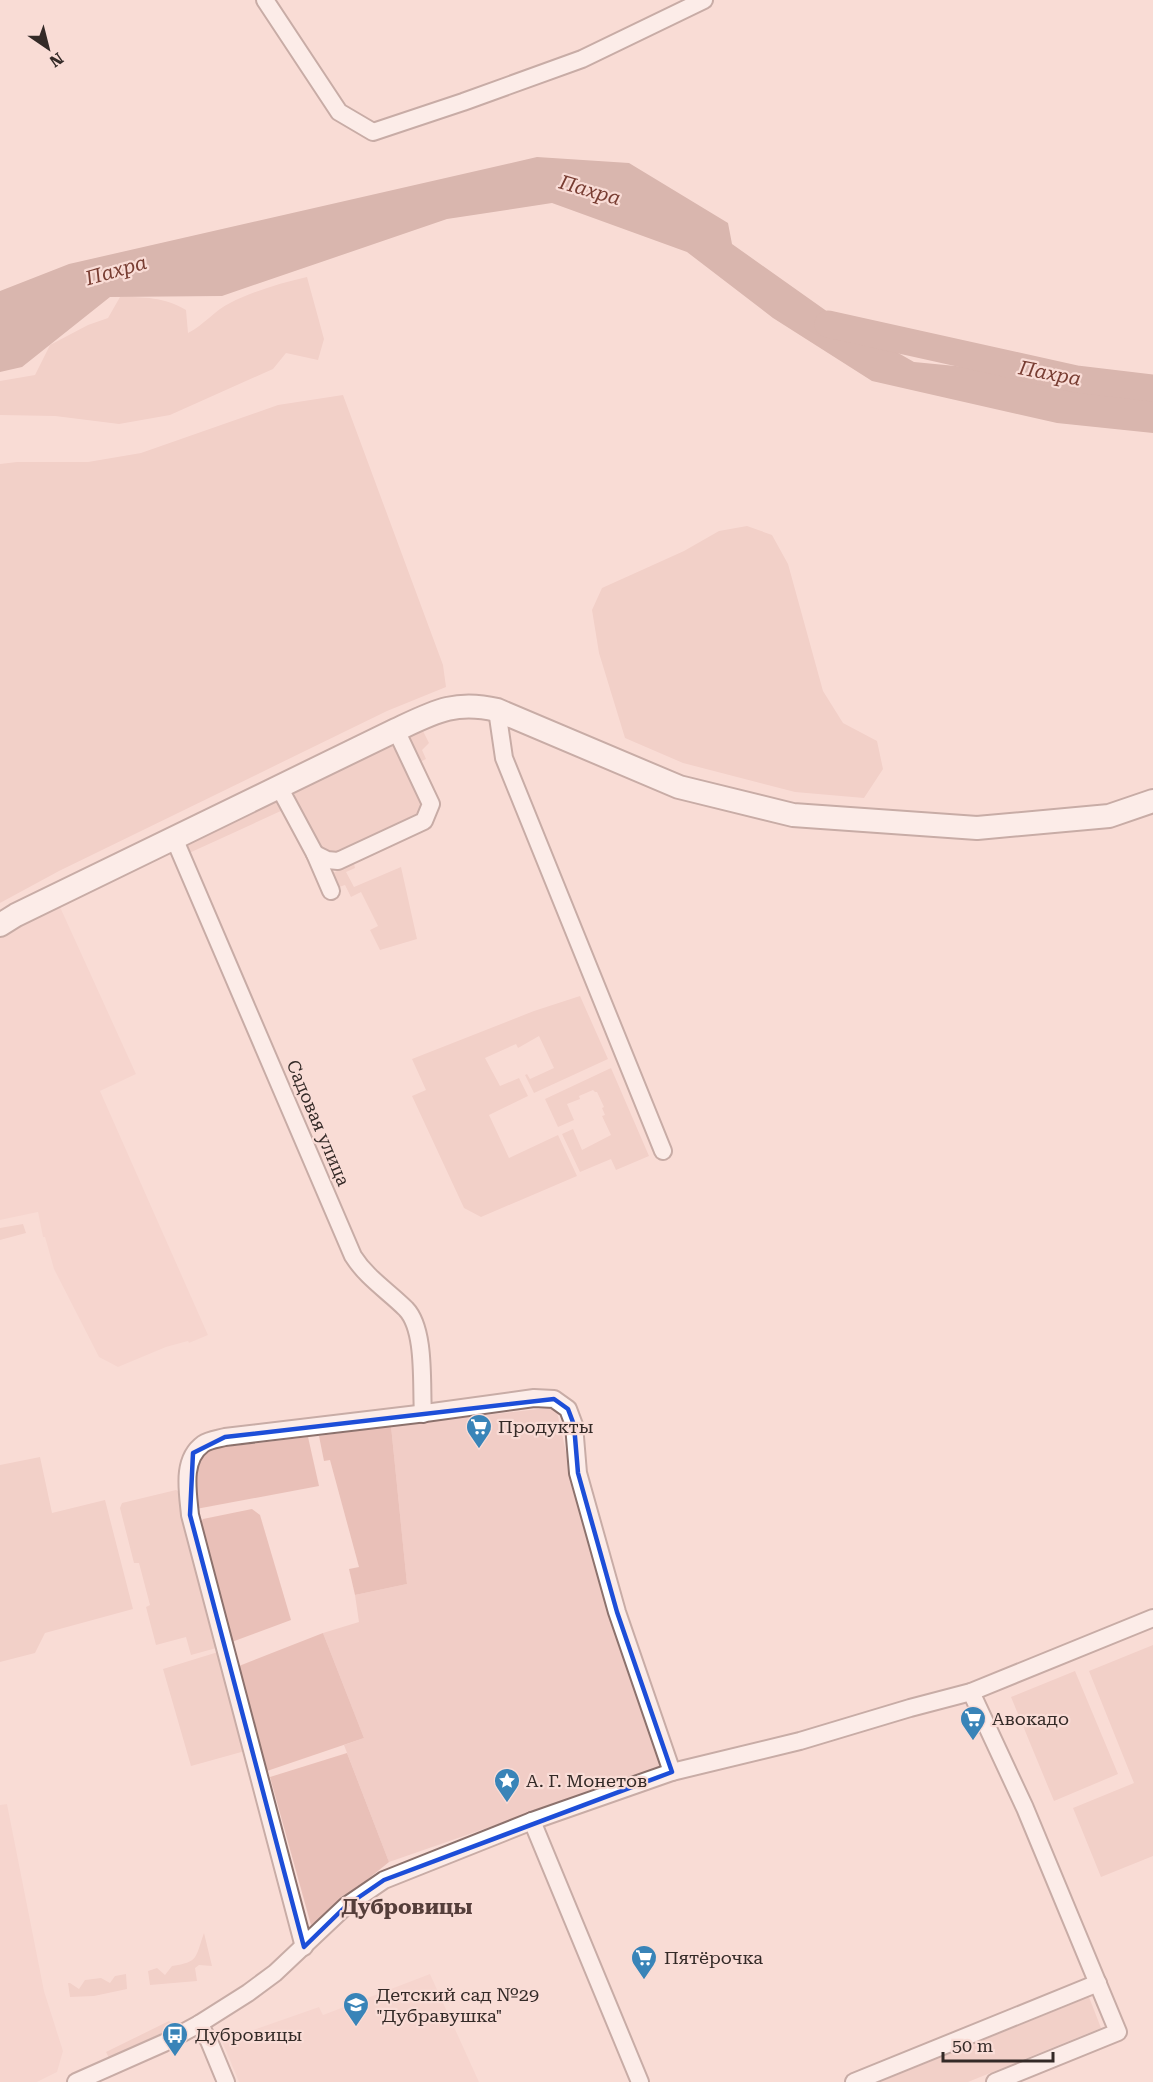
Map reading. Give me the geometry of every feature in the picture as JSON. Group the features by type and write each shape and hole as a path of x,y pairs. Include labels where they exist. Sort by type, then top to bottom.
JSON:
{"main road":[{"path":"0,925 16,915 396,729 455,706 471,705 497,710 679,787 794,815 977,828 1109,816 1153,801"}],"street":[{"path":"265,0 339,112 373,132 582,59 704,0"},
{"path":"497,710 504,758 663,1151"},
{"path":"315,854 327,860 338,861 424,821 431,804 396,729"},
{"path":"279,788 315,854 331,891"},
{"name":"Садовая улица","path":"174,838 353,1256 369,1276 407,1310 415,1321 419,1336 423,1414"},
{"path":"304,1947 189,1515 189,1464 194,1453 205,1443 225,1437 423,1414 534,1398 554,1399 568,1409 574,1425 578,1473 617,1612 672,1772"},
{"path":"76,2082 135,2057 199,2024 257,1986 304,1947 346,1906 384,1880 532,1821 672,1772 800,1741 910,1707 971,1692 1153,1618"},
{"path":"971,1692 1025,1808 1118,2032 995,2082"},
{"path":"532,1821 640,2082"},
{"path":"854,2082 1098,1983"},
{"path":"199,2024 209,2041 226,2082"}],"highlighted area":[{"path":"554,1399 568,1409 574,1425 578,1473 617,1612 672,1772 384,1880 346,1906 304,1947 190,1515 193,1453 225,1437"}],"shaded area":[{"path":"307,277 324,339 318,360 286,353 273,369 170,415 119,424 55,416 0,415 0,381 35,375 50,345 88,325 108,318 120,297 170,302 186,310 188,333 225,306 239,299"},
{"path":"343,395 443,665 446,687 387,711 59,871 0,903 0,464 88,462 141,453 278,405"},
{"path":"747,526 772,535 788,564 823,691 843,723 877,741 883,769 864,798 795,792 683,763 625,738 599,653 592,610 602,588 684,551 719,531"},
{"path":"421,727 429,743 422,750 426,759 418,763 408,741 408,735"},
{"path":"394,745 401,753 429,812 327,860 294,801 295,792 301,785 382,746"},
{"path":"274,802 280,804 283,810 187,854 188,841"},
{"path":"354,864 355,868 346,872 354,887 401,867 417,939 380,950 370,930 378,926 361,892 351,897 345,885 336,888 330,874"},
{"path":"55,896 136,1074 100,1091 208,1335 189,1343 188,1341 166,1347 118,1367 99,1357 54,1269 45,1237 43,1237 38,1212 0,1220 0,925"},
{"path":"580,996 608,1059 534,1093 525,1075 527,1074 530,1079 554,1068 539,1036 518,1048 516,1044 485,1058 500,1086 519,1078 528,1096 489,1115 509,1158 558,1135 577,1176 481,1217 464,1208 412,1096 426,1090 412,1059 534,1011"},
{"path":"611,1068 649,1156 616,1170 611,1159 580,1172 562,1134 573,1129 582,1150 611,1135 602,1116 605,1115 602,1108 604,1107 597,1092 593,1090 567,1104 574,1120 558,1127 545,1099"},
{"path":"23,1224 26,1233 0,1240 0,1228"},
{"path":"556,1407 569,1466 663,1767 389,1862 344,1745 364,1738 323,1633 359,1622 355,1595 407,1584 391,1426"},
{"path":"391,1426 407,1584 355,1595 349,1569 359,1567 330,1460 324,1461 319,1436"},
{"path":"308,1437 319,1486 196,1509 194,1485 198,1457 207,1449"},
{"path":"40,1457 52,1513 105,1500 133,1609 45,1633 35,1653 0,1662 0,1465"},
{"path":"176,1490 181,1493 220,1647 191,1655 186,1637 156,1645 146,1607 150,1605 139,1563 134,1563 120,1508 122,1503"},
{"path":"252,1509 260,1515 291,1620 229,1643 198,1527 203,1519"},
{"path":"323,1633 364,1738 267,1771 239,1666"},
{"path":"1153,1645 1153,1856 1101,1877 1073,1808 1134,1783 1089,1671"},
{"path":"218,1652 245,1751 191,1766 163,1669"},
{"path":"1075,1671 1118,1774 1054,1801 1011,1697"},
{"path":"347,1753 389,1862 311,1925 270,1777"},
{"path":"7,1804 44,1991 63,2051 57,2072 37,2082 0,2082 0,1805"},
{"path":"204,1933 212,1966 199,1965 195,1968 197,1981 150,1985 148,1971 157,1968 165,1975 172,1966 192,1960"},
{"path":"126,1974 127,1989 94,1996 70,1997 68,1983 79,1989 85,1980 101,1978 110,1983 115,1976"},
{"name":"Детский сад №29 \"Дубравушка\"","path":"430,1974 479,2082 239,2082 222,2041 319,2007 323,2015"},
{"path":"1089,1997 1101,2028 968,2082 880,2082"},
{"path":"169,2021 173,2024 170,2032 110,2060 106,2052"}],"water":[{"path":"537,157 629,163 728,223 732,244 835,317 914,362 1153,385 1153,433 1057,423 872,381 773,318 687,252 552,203 447,219 222,296 110,297 22,367 0,372 0,291 69,264"}],"waterway":[{"name":"Пахра","path":"828,324 1076,379 1153,388"}],"place":[{"name":"Продукты","path":"479,1450"},
{"name":"Авокадо","path":"973,1742"},
{"name":"А. Г. Монетов","path":"507,1804"},
{"name":"Пятёрочка","path":"644,1981"},
{"name":"Детский сад №29 \"Дубравушка\"","path":"356,2028"},
{"name":"Дубровицы","path":"175,2058"}],"district":[{"name":"Дубровицы","path":"407,1907"}]}
